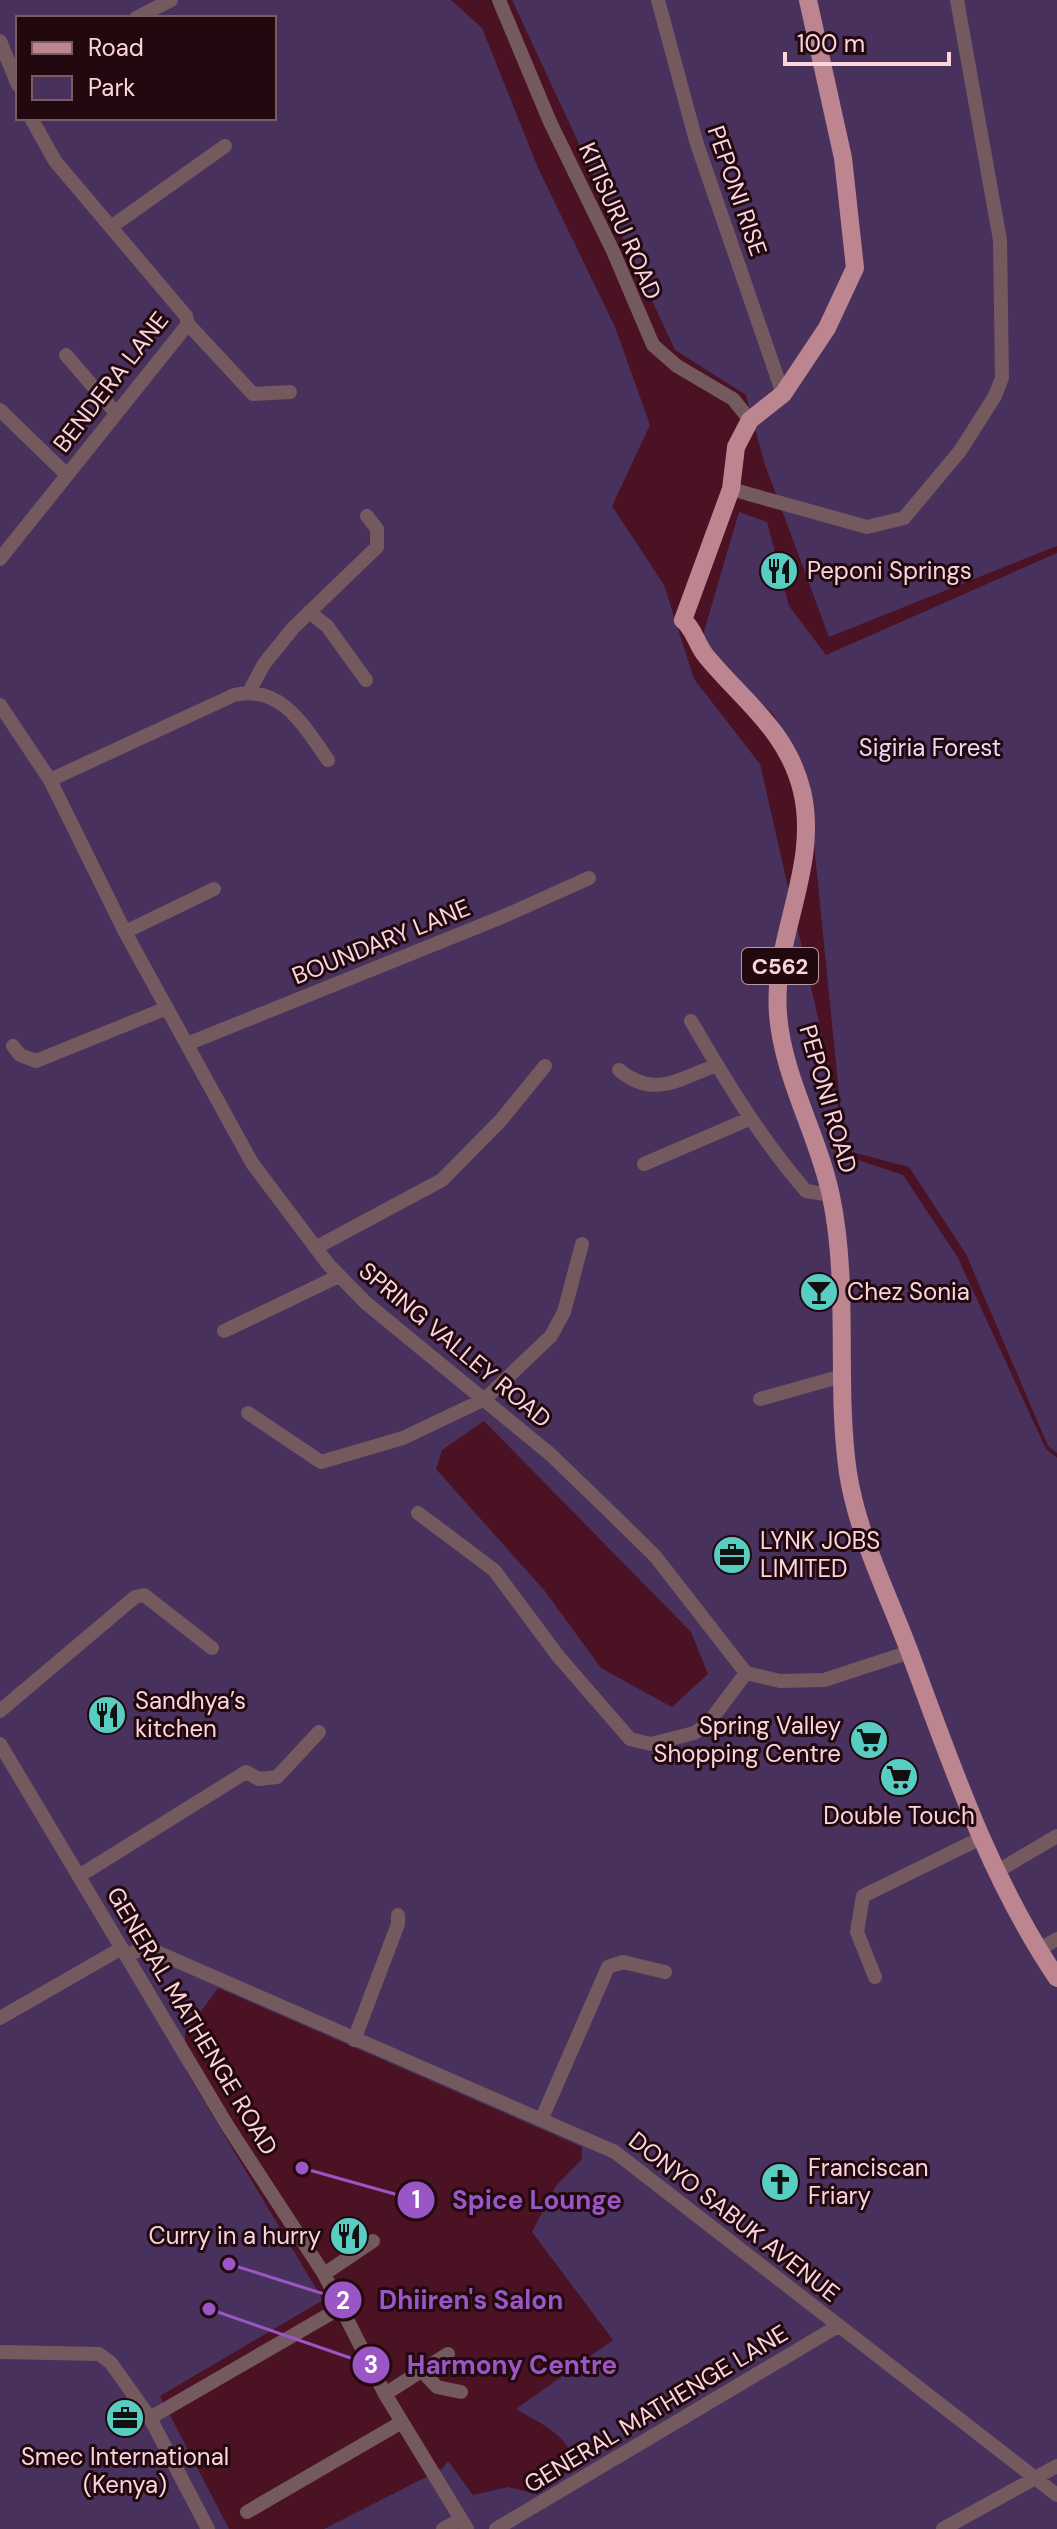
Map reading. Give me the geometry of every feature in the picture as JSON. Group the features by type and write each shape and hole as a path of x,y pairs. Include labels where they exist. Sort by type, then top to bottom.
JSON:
{"main road":[{"name":"PEPONI ROAD","path":"808,0 843,158 855,268 827,328 783,394 750,420 733,453 731,489 683,620 693,628 699,647 715,667 773,727 801,790 807,854 780,966 778,1014 789,1070 831,1195 839,1256 842,1376 853,1500 979,1839 1038,1950 1057,1978"}],"street":[{"path":"140,16 171,0"},
{"name":"KITISURU ROAD","path":"499,0 550,122 653,345 677,366 733,399 750,420"},
{"name":"PEPONI RISE","path":"658,0 696,141 783,394"},
{"path":"731,489 867,527 904,518 960,451 999,386 1000,240 957,0"},
{"path":"0,41 16,79"},
{"name":"BENDERA LANE","path":"0,559 188,324 186,316 55,161 32,120"},
{"path":"111,227 225,146"},
{"path":"188,324 253,394 290,392"},
{"path":"66,355 116,413"},
{"path":"0,410 67,475"},
{"path":"249,692 264,664 309,612 377,547 377,529 367,516"},
{"path":"309,612 327,626 366,680"},
{"path":"50,780 234,695 249,692 275,700 298,716 328,760"},
{"name":"SPRING VALLEY ROAD","path":"0,705 50,780 125,932 252,1163 339,1276 366,1303 550,1454 655,1556 746,1673"},
{"name":"BOUNDARY LANE","path":"187,1044 589,878"},
{"path":"125,932 214,889"},
{"path":"13,1046 20,1055 36,1061 167,1008"},
{"path":"691,1021 749,1119 806,1191 831,1195"},
{"path":"619,1070 636,1084 653,1088 717,1065"},
{"path":"317,1247 442,1180 501,1120 545,1066"},
{"path":"644,1164 749,1119"},
{"path":"248,1413 321,1462 403,1438 485,1399 551,1336 564,1312 582,1244"},
{"path":"224,1331 339,1276"},
{"path":"760,1399 842,1376"},
{"path":"418,1513 494,1570 558,1656 630,1739 651,1744 694,1733 707,1725 746,1673 780,1681 824,1680 910,1652"},
{"path":"0,1711 139,1596 144,1595 212,1648"},
{"path":"79,1876 246,1772 259,1779 277,1777 319,1732"},
{"name":"GENERAL MATHENGE ROAD","path":"0,1744 227,2125 324,2274 385,2394 465,2526"},
{"path":"996,1872 1057,1836"},
{"path":"875,1977 857,1932 863,1896 979,1839"},
{"path":"354,2040 398,1924 398,1915"},
{"path":"1038,1950 1057,1939"},
{"name":"DONYO SABUK AVENUE","path":"125,1952 152,1950 615,2152 1057,2495"},
{"path":"0,2018 125,1952"},
{"path":"542,2118 608,1967 623,1962 665,1972"},
{"path":"324,2274 373,2241"},
{"path":"150,2418 342,2307"},
{"name":"GENERAL MATHENGE LANE","path":"496,2529 838,2326"},
{"path":"0,2352 99,2354 111,2363 150,2418 208,2529"},
{"path":"385,2394 448,2354"},
{"path":"421,2370 437,2387 461,2392"},
{"path":"247,2512 402,2422"},
{"path":"943,2529 1057,2466"},
{"path":"443,2529 465,2526"}],"green space":[{"name":"Sigiria Forest","path":"0,0 451,0 482,28 538,168 615,327 650,425 612,506 664,585 694,679 760,764 842,1123 808,785 774,715 717,663 703,635 739,512 767,522 789,606 826,655 1057,553 1057,1453 1048,1446 966,1254 909,1167 848,1151 849,1157 903,1175 958,1258 1046,1449 1057,1458 1057,2529 324,2529 442,2469 448,2461 473,2495 508,2487 538,2494 574,2467 568,2447 561,2439 516,2409 613,2340 532,2232 556,2186 582,2159 582,2147 218,1988 185,2033 186,2071 323,2300 160,2396 229,2529 0,2529","holes":["484,1421 691,1632 708,1674 672,1707 601,1668 544,1590 436,1469 442,1450"]},
{"path":"512,0 1057,0 1057,546 829,637 764,462 746,395 675,350"}],"place":[{"name":"Peponi Springs","path":"779,571"},
{"name":"Chez Sonia","path":"819,1292"},
{"name":"LYNK JOBS LIMITED","path":"732,1555"},
{"name":"Sandhya’s kitchen","path":"107,1715"},
{"name":"Spring Valley Shopping Centre","path":"869,1740"},
{"name":"Double Touch","path":"899,1777"},
{"name":"Spice Lounge","path":"302,2168"},
{"name":"Franciscan Friary","path":"780,2182"},
{"name":"Curry in a hurry","path":"349,2236"},
{"name":"Dhiiren's Salon","path":"229,2264"},
{"name":"Harmony Centre","path":"209,2309"},
{"name":"Smec International (Kenya)","path":"125,2418"}]}
